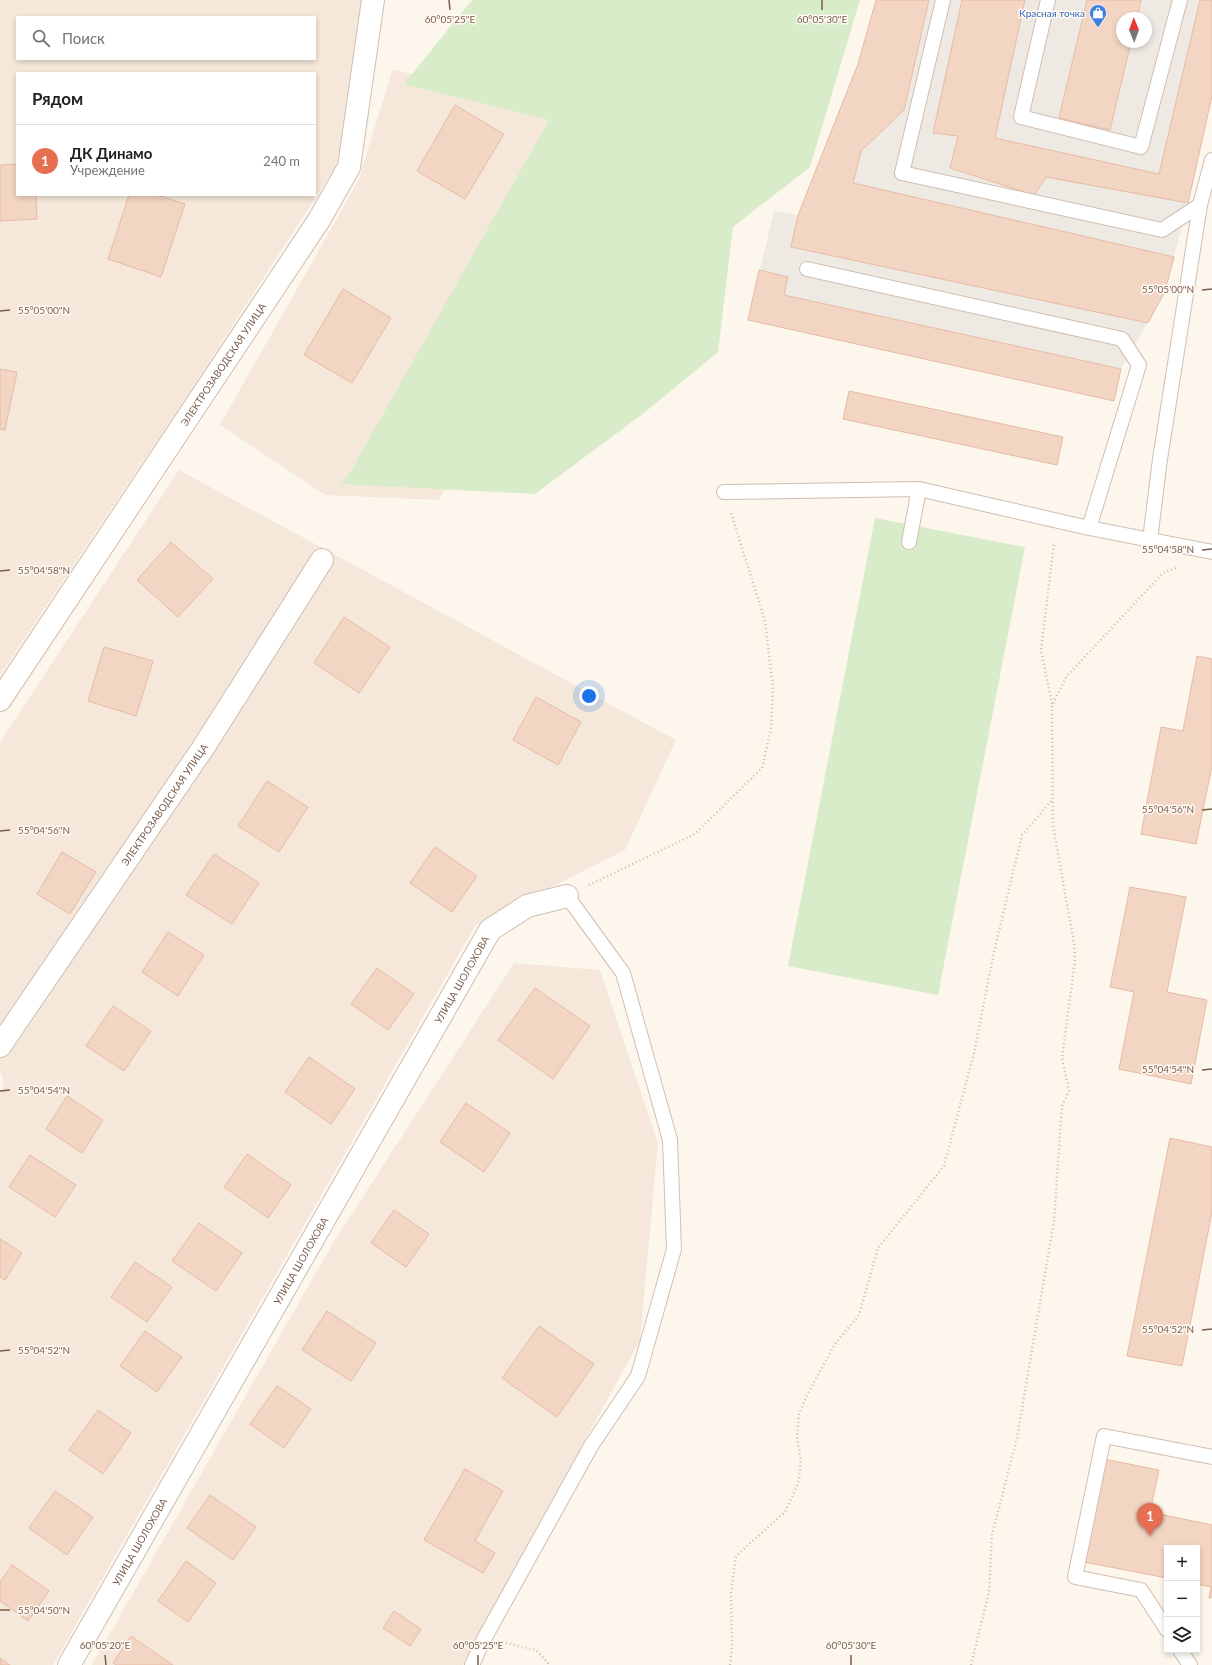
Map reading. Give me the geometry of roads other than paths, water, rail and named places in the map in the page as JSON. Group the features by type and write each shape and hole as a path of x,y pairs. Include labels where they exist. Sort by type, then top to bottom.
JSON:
{"street":[{"name":"ЭЛЕКТРОЗАВОДСКАЯ УЛИЦА","path":"0,700 319,220 349,167 373,0"},
{"name":"ЭЛЕКТРОЗАВОДСКАЯ УЛИЦА","path":"0,1046 205,745 322,560"},
{"name":"УЛИЦА ШОЛОХОВА","path":"69,1665 490,930 527,906 567,896"}],"lane":[{"path":"943,0 902,173 1162,230 1200,205"},
{"path":"1048,0 1021,117 1141,147 1180,0"},
{"path":"1150,540 1160,458 1200,205 1212,160"},
{"path":"807,269 1122,339 1139,365 1090,528"},
{"path":"724,492 919,489 1090,528 1212,552"},
{"path":"909,542 919,489"},
{"path":"472,1665 484,1639 591,1446 638,1376 674,1249 670,1140 623,973 567,896"},
{"path":"1164,1626 1140,1590 1075,1578 1104,1436 1212,1458"},
{"path":"1182,1653 1190,1665"}],"place":[{"name":"Красная точка","path":"1098,28"},
{"name":"ДК Динамо","path":"1150,1536"}]}
